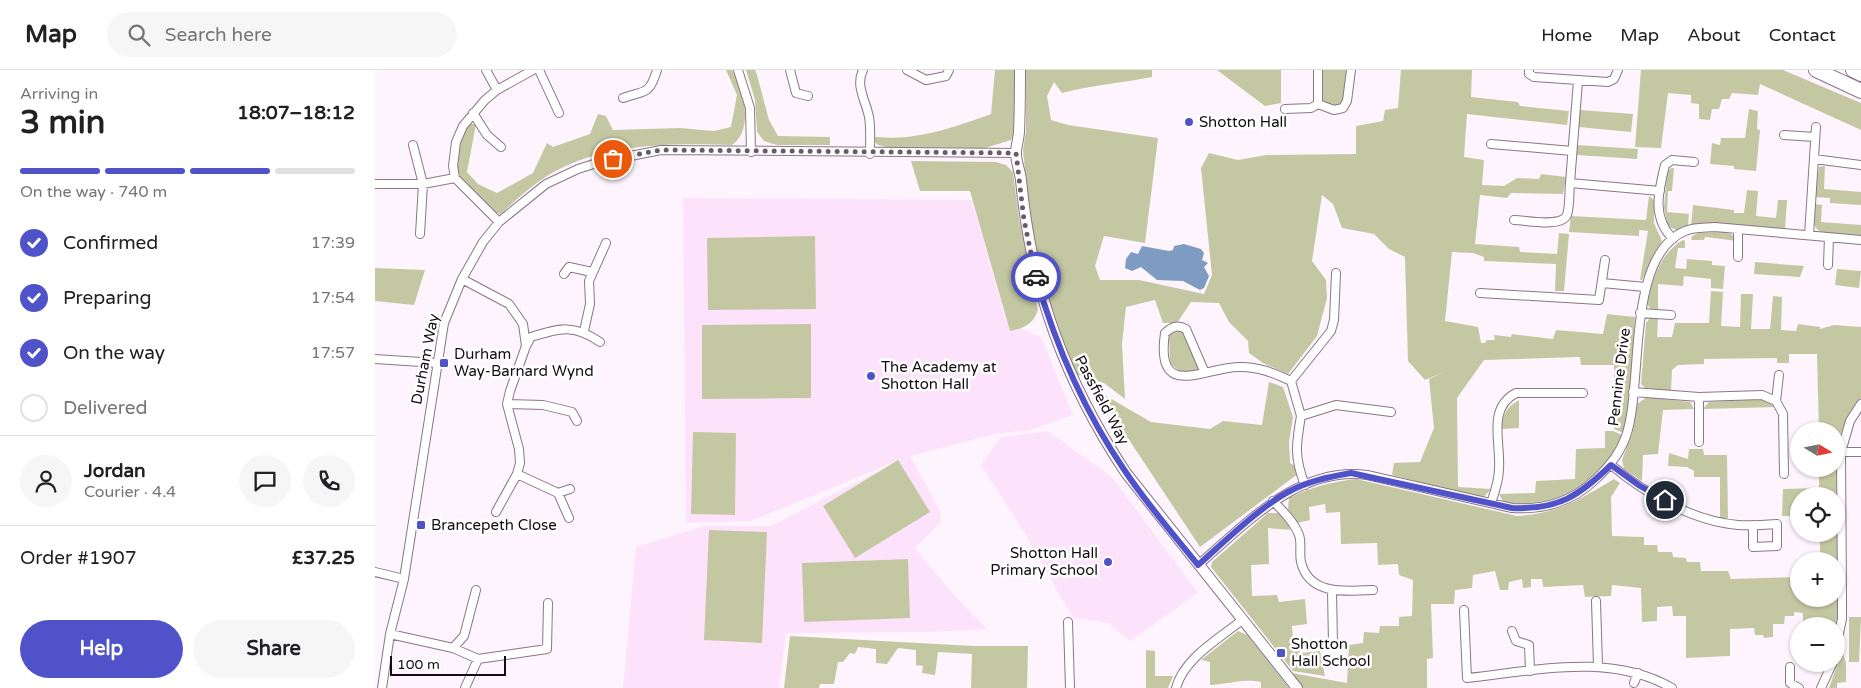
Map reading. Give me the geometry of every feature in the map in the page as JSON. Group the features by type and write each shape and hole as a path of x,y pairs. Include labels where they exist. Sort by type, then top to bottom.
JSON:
{"highway":[{"path":"1817,70 1861,91"},
{"path":"1853,70 1861,74"}],"street":[{"path":"486,70 497,90"},
{"path":"499,222 455,178 453,166 456,142 473,113 497,90 533,70"},
{"path":"539,70 559,113"},
{"path":"623,98 639,95 652,86 657,70"},
{"path":"739,70 750,108 751,152"},
{"path":"790,70 796,92"},
{"path":"863,70 859,77 863,102 869,116 870,154"},
{"path":"907,70 926,80 946,76 949,70"},
{"name":"Passfield Way","path":"1020,70 1019,133 1016,153 1030,250 1051,327 1068,372 1106,444 1126,473 1297,688"},
{"path":"1317,104 1318,70"},
{"path":"1317,104 1334,110 1343,108 1347,101 1351,70"},
{"path":"1529,70 1529,74 1534,77 1608,82 1614,80 1618,70"},
{"path":"1514,220 1555,222 1563,220 1567,214 1578,81"},
{"path":"796,92 808,96"},
{"path":"788,98 796,92"},
{"path":"1285,109 1311,108 1317,104"},
{"path":"473,113 487,135 501,147"},
{"path":"1809,235 1816,127"},
{"path":"1784,135 1815,137"},
{"path":"1491,144 1572,150"},
{"path":"413,145 423,184 420,234"},
{"name":"Durham Way","path":"381,688 390,634 403,579 444,323 462,279 483,242 499,222 546,184 578,169 600,162 661,150 870,154 1016,153"},
{"path":"1814,159 1861,165"},
{"path":"1673,239 1663,229 1659,218 1660,191 1665,165 1672,160 1694,162"},
{"path":"375,184 423,184 455,178"},
{"path":"1570,183 1660,191"},
{"name":"Pennine Drive","path":"1198,565 1273,501 1305,484 1327,477 1351,473 1512,508 1533,509 1555,505 1577,495 1611,465 1626,435 1633,392 1640,313 1645,287 1657,261 1673,239 1684,231 1695,228 1738,229 1861,240"},
{"path":"1738,229 1738,257"},
{"path":"1827,265 1829,237"},
{"path":"584,331 590,304 589,281 606,243"},
{"path":"1480,293 1599,300 1605,260"},
{"path":"564,274 569,267 592,272"},
{"path":"1291,381 1331,331 1336,273"},
{"path":"462,279 509,304 523,324 526,346"},
{"path":"1602,283 1645,287"},
{"path":"1640,313 1671,315"},
{"path":"1205,373 1185,329 1179,326 1172,327 1165,333 1164,354 1166,364 1173,372 1183,377 1205,373 1237,367 1251,367 1270,372 1291,381"},
{"path":"496,512 517,474 520,463 519,449 507,404 526,346 531,337 557,329 584,331 600,342"},
{"path":"375,359 437,363"},
{"path":"1779,375 1776,401 1783,414 1784,474"},
{"path":"1291,381 1301,416 1297,441 1297,465 1305,484"},
{"path":"1633,392 1699,397 1762,395 1776,401"},
{"path":"1491,503 1497,485 1499,468 1497,419 1508,398 1516,393 1583,393"},
{"path":"1699,397 1699,442"},
{"path":"507,404 543,405 572,412 577,421"},
{"path":"1845,438 1850,421 1861,404"},
{"path":"1301,416 1336,405 1391,412"},
{"path":"1845,452 1861,452"},
{"path":"1611,465 1640,486 1687,511 1711,520 1739,525 1753,525"},
{"path":"517,474 558,493 569,518"},
{"path":"1840,617 1842,604 1841,478"},
{"path":"558,493 570,488"},
{"path":"1273,501 1292,522 1299,536 1301,563 1316,583 1332,591 1373,590"},
{"path":"375,572 403,579"},
{"path":"453,648 464,636 476,590"},
{"path":"1332,591 1333,644"},
{"path":"1596,601 1598,666"},
{"path":"390,634 453,648 478,659 547,649 548,603"},
{"path":"1464,610 1467,678 1598,666 1649,676 1672,688"},
{"path":"1176,688 1179,677 1187,665 1242,620"},
{"path":"1068,622 1070,688"},
{"path":"1512,631 1516,640 1529,645 1530,671"},
{"path":"465,688 478,659"},
{"path":"1649,676 1654,668"},
{"path":"1790,672 1790,683 1799,688"},
{"path":"1821,688 1828,672"},
{"path":"1634,683 1638,673"}],"shaded area":[{"name":"The Academy at Shotton Hall","path":"683,198 972,200 1007,323 1041,337 1073,415 1030,430 995,434 910,456 940,511 941,522 915,548 952,593 987,629 927,632 786,633 779,688 623,688 636,547 705,526 771,526 904,458 751,521 686,523"},
{"name":"Shotton Hall Primary School","path":"1048,431 1112,477 1198,593 1130,641 1108,623 1072,617 1023,530 981,465 1001,437"}],"green space":[{"path":"726,70 732,70 736,78 745,109 743,130 739,138 732,145 663,145 617,150 594,156 572,163 545,177 501,214 496,213 473,192 460,175 457,165 458,154 469,124 476,124 467,172 478,184 497,193 533,173 547,143 553,147 590,134 598,114 606,116 613,130 680,128 714,131 731,127 737,95"},
{"path":"746,70 755,70 769,120 778,136 830,137 830,145 777,145 764,141 757,132 755,100"},
{"path":"995,70 1016,70 1014,132 1011,140 985,148 886,147 878,145 874,141 875,137 907,137 935,132 991,114"},
{"path":"1026,70 1152,70 1152,77 1062,93 1054,82 1047,96 1051,120 1068,125 1158,138 1145,243 1104,236 1095,266 1100,280 1139,280 1204,294 1212,275 1201,168 1209,153 1238,160 1266,155 1356,154 1356,126 1383,121 1385,110 1398,108 1401,70 1472,70 1471,97 1518,102 1520,106 1569,111 1567,125 1467,114 1464,157 1484,160 1482,185 1504,186 1517,178 1539,179 1541,174 1566,177 1563,194 1511,193 1507,198 1480,195 1475,244 1519,247 1520,252 1557,254 1559,233 1569,234 1564,291 1555,291 1556,264 1484,261 1484,257 1473,253 1452,252 1445,321 1478,327 1481,343 1485,343 1487,340 1495,340 1494,335 1511,337 1512,334 1553,339 1556,330 1603,334 1607,314 1635,317 1629,411 1624,433 1614,429 1614,365 1581,365 1580,357 1484,360 1457,398 1458,487 1491,489 1483,498 1392,475 1394,463 1420,462 1434,428 1429,379 1444,372 1425,380 1408,361 1405,257 1389,249 1374,234 1342,228 1333,204 1322,195 1312,261 1326,280 1327,298 1317,336 1288,374 1263,363 1249,353 1248,341 1229,322 1219,303 1191,302 1177,323 1163,323 1155,300 1126,307 1122,344 1125,399 1104,383 1076,376 1045,289 1031,232 1023,150 1026,131"},
{"path":"1217,70 1281,70 1281,103 1265,106"},
{"path":"1322,70 1347,70 1344,100 1340,106 1333,107 1321,102"},
{"path":"1641,70 1783,70 1861,103 1861,130 1760,84 1758,95 1732,93 1729,99 1722,99 1719,109 1712,109 1710,120 1699,119 1699,104 1691,103 1691,95 1668,93 1661,148 1635,147"},
{"path":"1749,109 1758,111 1757,129 1760,130 1756,171 1734,169 1734,166 1710,164 1712,143 1720,145 1721,138 1745,138"},
{"path":"1580,110 1633,114 1631,132 1579,127"},
{"path":"1577,145 1638,149 1637,159 1577,155"},
{"path":"911,161 996,162 1006,165 1013,172 1019,219 1038,310 1034,319 1028,325 1010,331 970,191 920,191"},
{"path":"1825,166 1824,189 1861,192 1861,205 1830,203 1830,198 1815,197 1819,167"},
{"path":"1674,168 1672,191 1668,191 1667,212 1689,214 1688,226 1678,231 1668,226 1664,208 1667,172"},
{"path":"1747,190 1758,191 1756,216 1776,218 1778,200 1787,200 1785,229 1718,224 1691,226 1693,205 1734,210 1734,213 1744,213"},
{"path":"1649,196 1654,200 1654,223 1662,241 1642,280 1640,280 1648,231 1639,230 1639,236 1569,232 1571,216 1646,220"},
{"path":"1815,204 1822,205 1821,222 1861,225 1861,236 1821,232 1818,230 1814,223"},
{"path":"1720,232 1731,234 1738,241 1705,237 1704,240 1691,240 1692,236 1698,233"},
{"path":"815,236 816,309 708,310 707,238"},
{"path":"1683,240 1685,241 1685,248 1678,248 1675,268 1686,269 1687,259 1712,261 1712,265 1725,266 1723,289 1711,288 1711,279 1684,276 1683,286 1658,284 1658,312 1652,311 1647,304 1658,268 1668,252"},
{"path":"1755,262 1804,266 1800,277 1754,274"},
{"path":"375,268 425,270 414,305 375,301"},
{"path":"1837,269 1861,271 1859,288 1835,285"},
{"path":"1711,291 1723,292 1721,326 1740,327 1741,294 1753,294 1751,329 1770,329 1773,296 1782,297 1781,330 1796,331 1798,324 1820,327 1820,329 1834,325 1861,327 1861,398 1845,423 1819,422 1817,354 1789,354 1789,363 1777,363 1777,358 1704,359 1704,364 1678,365 1672,370 1671,391 1645,388 1641,384 1646,323 1650,318 1658,319 1657,337 1672,337 1675,323 1709,323"},
{"path":"811,324 811,398 702,399 702,325"},
{"path":"1174,331 1184,332 1199,369 1195,372 1181,373 1170,363 1169,334"},
{"path":"1269,382 1283,387 1293,417 1289,442 1290,463 1303,470 1200,547 1096,390 1151,422 1210,429 1223,421 1262,425"},
{"path":"1647,397 1690,402 1694,409 1663,410 1658,454 1643,455 1642,481 1624,469 1622,460 1632,434 1637,404"},
{"path":"1764,399 1776,407 1703,409 1709,402"},
{"path":"1519,400 1519,428 1502,429 1506,412"},
{"path":"1605,431 1613,431 1622,435 1614,451 1603,466 1575,492 1559,500 1541,505 1523,506 1504,503 1499,494 1535,493 1536,481 1575,479 1576,449 1605,448"},
{"path":"693,432 736,433 735,515 691,514"},
{"path":"1689,449 1703,449 1704,455 1727,455 1728,518 1720,518 1720,477 1694,477 1694,471 1687,467 1668,466 1669,453 1688,459"},
{"path":"898,460 930,512 855,558 823,506"},
{"path":"1819,478 1836,478 1836,487 1819,487"},
{"path":"1356,479 1517,516 1557,509 1614,479 1620,483 1611,497 1612,536 1644,537 1644,545 1657,545 1658,552 1672,552 1673,557 1686,558 1687,562 1700,562 1701,571 1728,571 1731,579 1790,577 1790,607 1838,607 1837,617 1803,617 1803,613 1794,612 1794,616 1785,616 1784,624 1773,624 1773,637 1764,638 1763,635 1755,635 1754,628 1730,629 1730,656 1686,658 1686,616 1673,616 1672,606 1657,607 1657,621 1642,622 1641,588 1612,585 1611,596 1585,597 1583,585 1543,587 1542,579 1531,579 1531,587 1523,588 1522,579 1509,582 1508,590 1500,590 1495,571 1473,575 1472,588 1455,590 1454,604 1431,604 1433,658 1427,659 1427,688 1303,688 1292,673 1347,683 1349,645 1363,643 1364,632 1379,633 1380,626 1399,626 1399,617 1412,616 1413,580 1399,575 1398,564 1378,565 1377,543 1341,544 1340,512 1326,513 1325,504 1309,507 1310,520 1297,523 1288,509 1289,498 1330,483"},
{"path":"1783,489 1790,489 1790,516 1782,516"},
{"path":"1268,513 1278,513 1287,521 1290,530 1268,528 1269,564 1251,565 1252,596 1277,595 1279,602 1305,599 1307,624 1292,626 1293,643 1299,643 1300,653 1320,651 1325,676 1293,671 1211,567 1212,562"},
{"path":"709,530 767,532 762,643 704,640"},
{"path":"1820,542 1838,542 1838,552 1820,552"},
{"path":"908,559 910,618 804,622 802,563"},
{"path":"1849,617 1861,617 1859,662 1849,662"},
{"path":"1238,631 1247,635 1289,688 1261,688 1261,682 1255,681 1210,685 1210,662 1201,660"},
{"path":"790,636 973,646 1028,646 1027,688 971,688 972,654 938,652 935,675 922,673 923,666 916,665 916,650 898,648 887,664 876,663 876,649 858,647 855,654 850,653 843,662 838,662 834,684 820,684 819,688 784,688"},
{"path":"1146,650 1155,651 1155,676 1173,676 1168,688 1146,688"},
{"path":"1845,659 1846,682 1837,683 1837,688 1829,688 1835,672 1845,672"}],"water":[{"path":"1184,244 1201,249 1204,253 1202,260 1208,263 1204,267 1209,276 1204,288 1200,290 1183,281 1157,280 1141,267 1132,271 1125,268 1126,259 1131,252 1138,254 1142,246 1169,251 1173,250 1174,246"}],"way so far":[{"path":"613,159 639,152 661,150 870,154 1016,153 1020,171 1024,220 1036,277"}],"place":[{"name":"Shotton Hall","path":"1189,122"},
{"name":"Durham Way-Barnard Wynd","path":"444,363"},
{"name":"The Academy at Shotton Hall","path":"871,376"},
{"name":"Brancepeth Close","path":"421,525"},
{"name":"Shotton Hall Primary School","path":"1108,562"},
{"name":"Shotton Hall School","path":"1281,653"}],"route":[{"path":"1036,277 1051,327 1068,372 1089,414 1106,444 1126,473 1198,565 1273,501 1305,484 1327,477 1351,473 1367,474 1512,508 1533,509 1555,505 1577,495 1611,465 1640,486 1665,500"}]}
